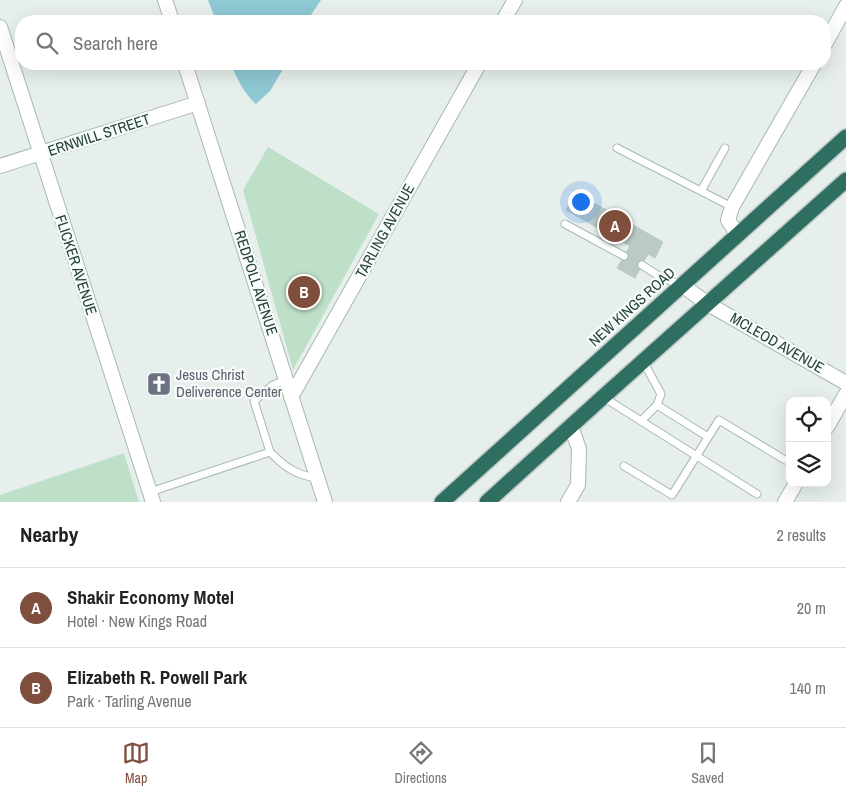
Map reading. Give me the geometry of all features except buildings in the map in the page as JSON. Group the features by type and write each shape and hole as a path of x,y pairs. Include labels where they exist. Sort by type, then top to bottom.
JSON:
{"highway":[{"name":"NEW KINGS ROAD","path":"442,502 846,137"},
{"path":"487,502 846,180"}],"street":[{"path":"166,0 170,15"},
{"path":"506,15 515,0"},
{"path":"831,33 846,6"},
{"name":"FLICKER AVENUE","path":"0,27 151,497"},
{"name":"REDPOLL AVENUE","path":"188,70 325,502"},
{"name":"TARLING AVENUE","path":"291,397 476,70"},
{"path":"737,234 728,220 732,208 811,70"},
{"name":"ERNWILL STREET","path":"0,166 198,103"},
{"name":"MCLEOD AVENUE","path":"682,285 708,304 846,382"},
{"path":"831,420 846,394"},
{"path":"568,502 578,484 579,449 571,426"},
{"path":"785,502 794,487"}],"lane":[{"path":"617,148 732,208"},
{"path":"701,191 725,148"},
{"path":"565,224 624,256"},
{"path":"642,265 662,278 682,285"},
{"path":"641,421 657,405 661,394 643,361"},
{"path":"286,380 273,385 254,401 270,452 286,467 302,476 317,478"},
{"path":"602,397 758,494"},
{"path":"657,405 708,436"},
{"path":"624,466 672,496 719,420 785,460"},
{"path":"151,497 270,452"}],"green space":[{"path":"268,147 379,214 293,370 243,190"},
{"path":"124,453 139,502 0,502 0,495"}],"water":[{"path":"208,0 321,0 311,15 214,15"},
{"path":"233,70 282,70 270,91 256,104 241,86"}],"place":[{"name":"Shakir Economy Motel","path":"615,226"},
{"name":"Elizabeth R. Powell Park","path":"304,292"},
{"name":"Jesus Christ Deliverence Center","path":"159,384"}]}
